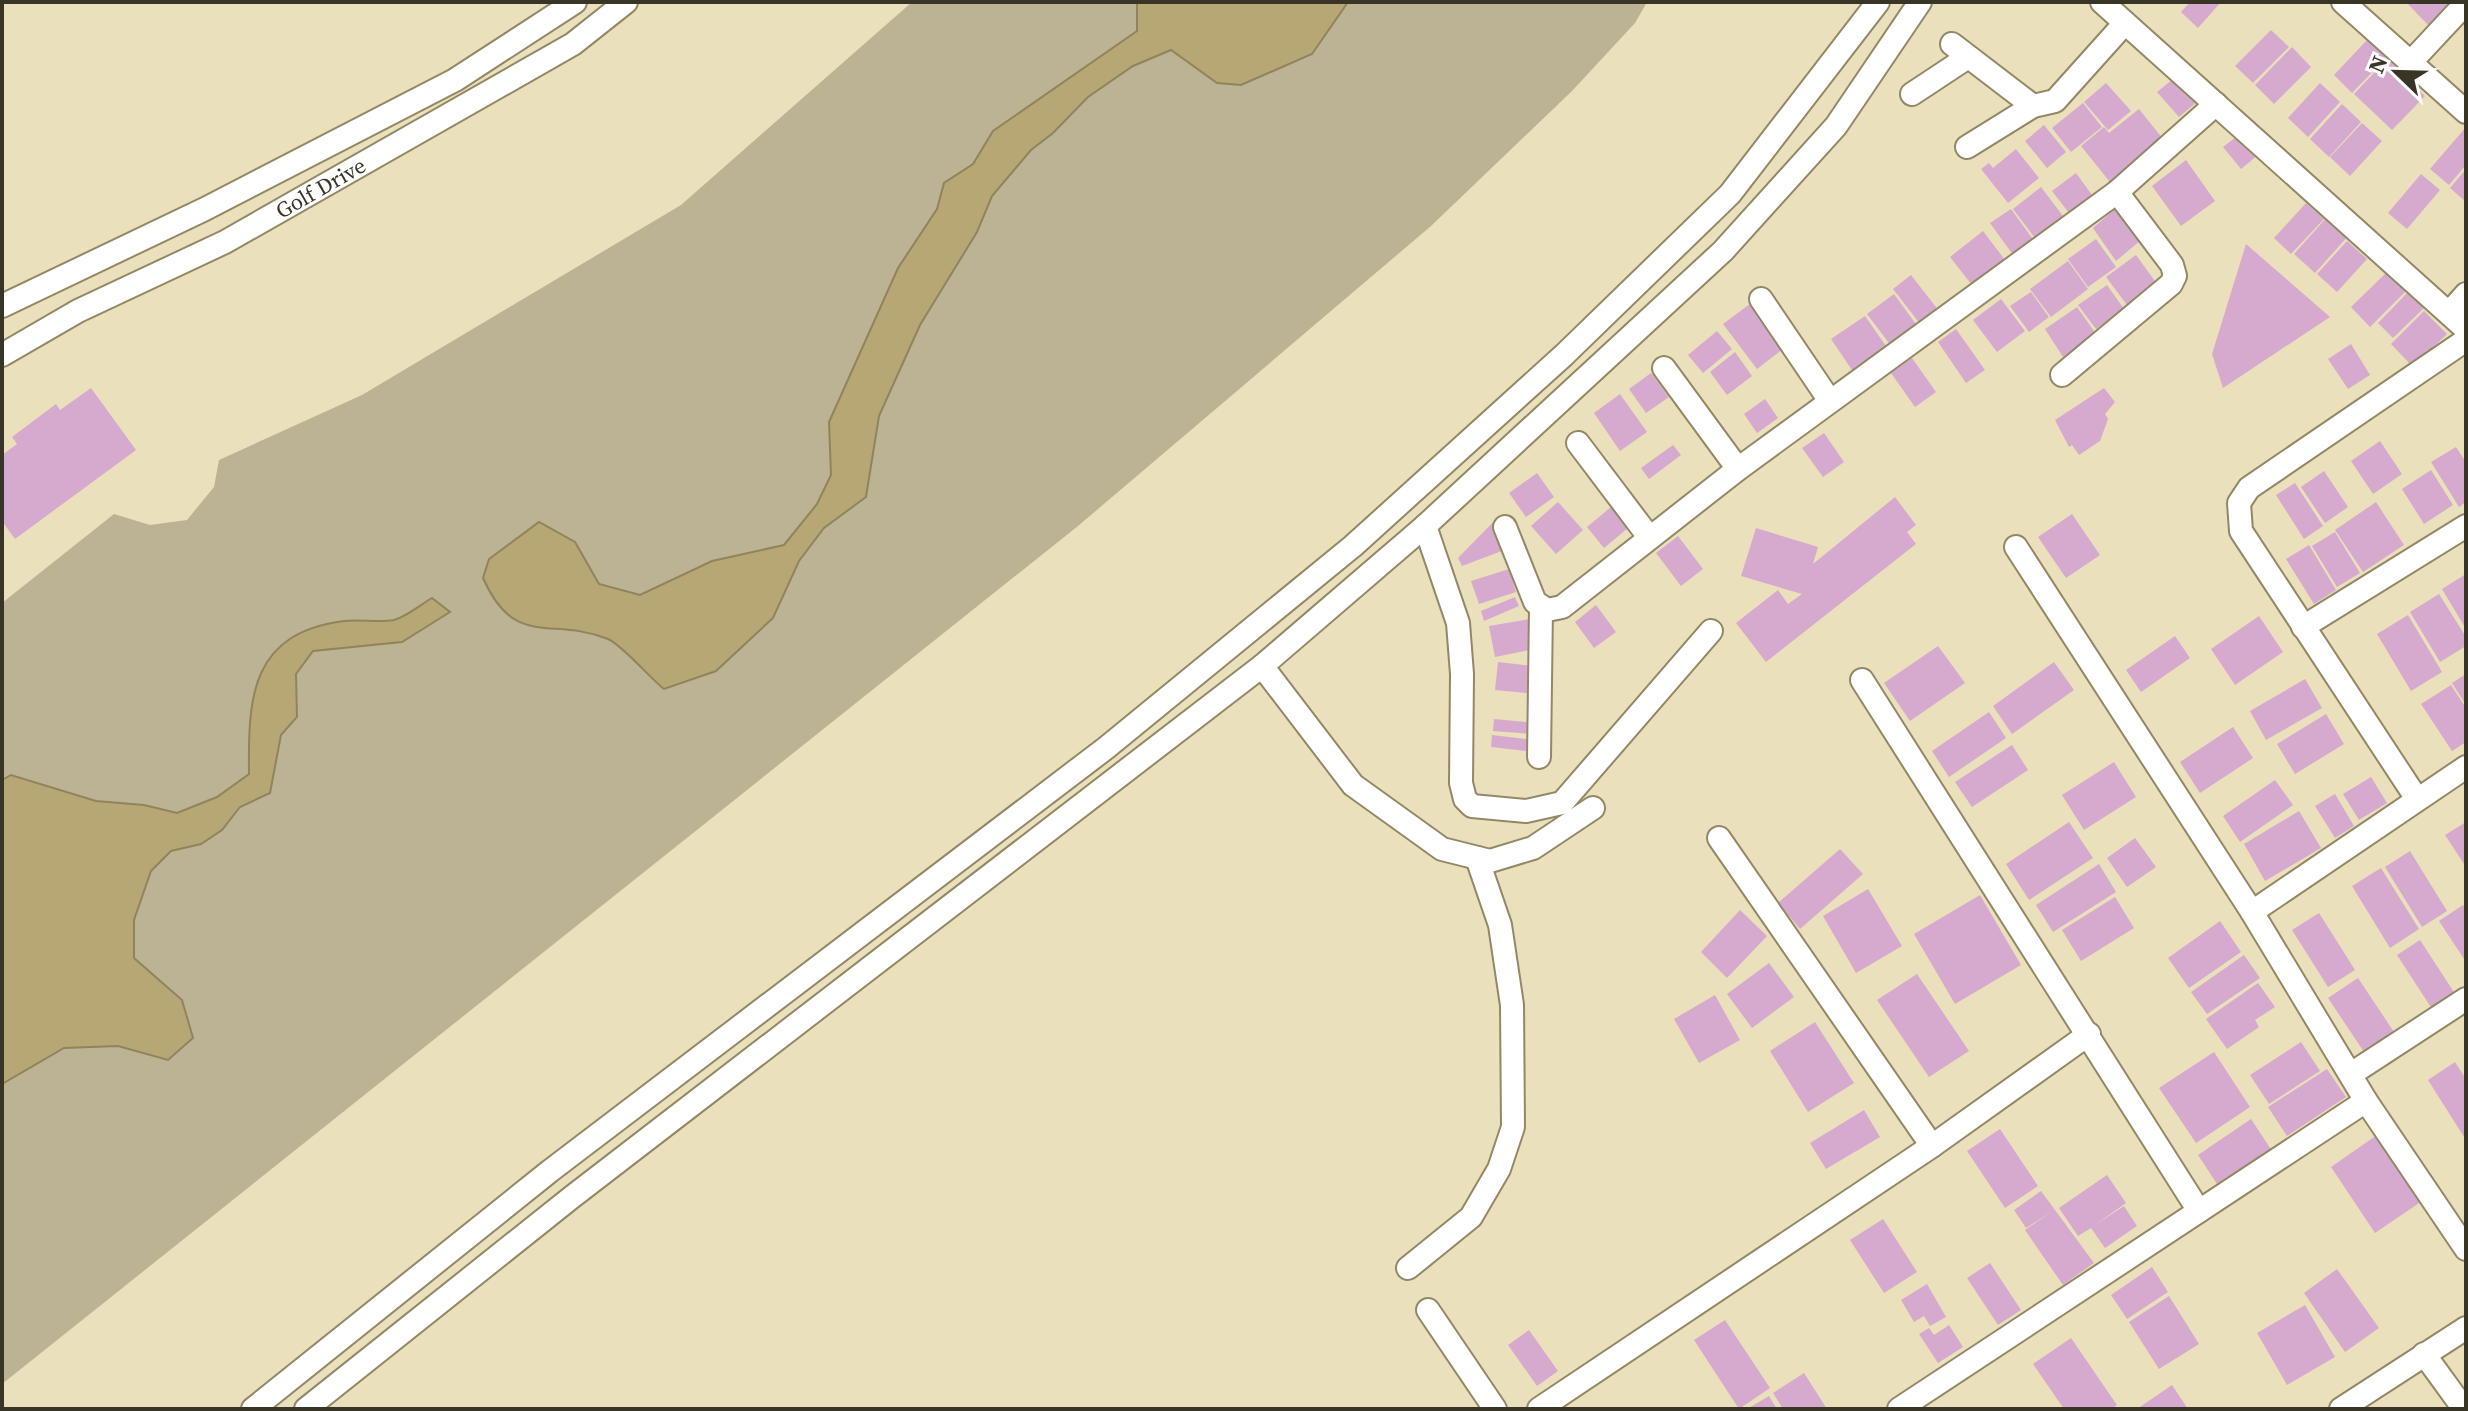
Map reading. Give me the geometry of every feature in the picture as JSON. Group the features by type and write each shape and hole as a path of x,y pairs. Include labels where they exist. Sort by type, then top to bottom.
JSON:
{"street":[{"name":"Golf Drive","path":"2,306 205,209 455,80 518,42 575,2"},
{"name":"Golf Drive","path":"2,355 78,311 225,242 573,44 626,2"},
{"path":"253,1409 550,1171 1106,748 1262,623 1564,355 1730,194 1878,2"},
{"path":"306,1409 572,1197 1262,666 1425,526 1734,240 1836,126 1920,2"},
{"path":"2102,2 2466,329"},
{"path":"2343,2 2466,112"},
{"path":"2411,62 2466,3"},
{"path":"1967,147 2033,106 2055,101 2125,23"},
{"path":"1912,94 1960,51 2033,106"},
{"path":"1541,608 1562,607 1738,469 2117,192 2216,104"},
{"path":"2062,375 2171,284 2175,276 2172,265 2117,192"},
{"path":"205,209 225,242"},
{"path":"2449,313 2466,294"},
{"path":"1761,299 1830,401"},
{"path":"2417,799 2241,531 2239,503 2249,488 2466,340"},
{"path":"1664,368 1738,469"},
{"path":"1578,443 1649,537"},
{"path":"1429,478 1451,503"},
{"path":"1425,526 1458,623 1462,674 1461,783 1465,799 1472,806 1526,811 1562,803 1711,631"},
{"path":"2303,627 2466,526"},
{"path":"1505,527 1541,608 1539,757"},
{"path":"2016,547 2252,912 2366,1101 2465,1245"},
{"path":"1262,666 1353,785 1442,849 1490,861 1533,848 1593,808"},
{"path":"1862,680 2199,1211"},
{"path":"2252,912 2466,767"},
{"path":"1719,838 1932,1146"},
{"path":"1408,1268 1471,1217 1499,1169 1513,1127 1512,1005 1500,925 1477,858"},
{"path":"2351,1074 2466,999"},
{"path":"1539,1409 1932,1146 2089,1034"},
{"path":"1899,1409 2366,1101"},
{"path":"550,1171 572,1197"},
{"path":"1428,1310 1495,1409"},
{"path":"2341,1409 2466,1328"},
{"path":"2424,1354 2464,1409"}],"shaded area":[{"path":"912,2 1647,2 1635,23 1572,91 1431,226 1078,526 2,1384 2,603 114,514 150,525 187,520 214,487 219,460 362,395 681,205"},
{"path":"1137,2 1348,2 1312,54 1241,85 1217,83 1171,50 1133,66 1088,97 1053,133 1031,150 992,196 977,232 920,325 879,416 866,497 824,528 799,561 773,618 716,671 664,689 608,639 588,633 536,627 508,615 483,578 489,559 539,522 575,542 599,584 640,595 712,561 784,545 817,504 831,475 829,422 898,268 937,209 944,183 973,164 993,131 1137,31"},
{"path":"432,598 450,612 402,642 313,651 296,674 297,717 281,735 270,793 240,807 222,830 201,844 171,851 151,871 134,920 134,958 182,1000 193,1038 168,1060 118,1046 64,1048 2,1084 2,780 11,775 96,801 144,805 177,813 217,797 249,774 250,719 254,694 261,673 273,654 290,639 313,628 344,621 394,620"}],"building":[{"path":"2190,2 2221,2 2198,28 2181,12"},
{"path":"2406,2 2456,2 2430,27"},
{"path":"2271,30 2289,47 2253,83 2235,66"},
{"path":"2367,40 2386,58 2352,93 2334,75"},
{"path":"2292,47 2311,67 2274,104 2255,85"},
{"path":"2387,59 2425,96 2392,130 2354,94"},
{"path":"2178,75 2199,100 2179,117 2157,92"},
{"path":"2106,83 2131,111 2108,130 2084,102"},
{"path":"2320,83 2340,102 2308,137 2288,118"},
{"path":"2083,103 2102,127 2071,152 2052,128"},
{"path":"2342,104 2361,122 2329,157 2310,139"},
{"path":"2139,109 2167,144 2114,187 2081,146 2104,127 2109,133"},
{"path":"2362,123 2382,141 2350,176 2330,157"},
{"path":"2044,125 2066,152 2047,168 2025,141"},
{"path":"2466,127 2466,165 2449,185 2430,169"},
{"path":"2240,134 2258,155 2241,169 2223,147"},
{"path":"2016,149 2039,178 2008,203 1981,169 1989,163 1993,168"},
{"path":"2186,160 2215,201 2181,226 2152,186"},
{"path":"2466,169 2466,202 2450,188"},
{"path":"2076,173 2092,195 2069,213 2052,191"},
{"path":"2421,174 2440,190 2407,229 2388,213"},
{"path":"2041,187 2066,220 2038,242 2013,209"},
{"path":"2122,203 2147,235 2116,261 2093,228"},
{"path":"2306,203 2324,219 2291,254 2274,238"},
{"path":"2011,209 2037,245 2016,259 1990,223"},
{"path":"2328,216 2349,235 2315,273 2294,254"},
{"path":"1983,231 2008,264 1975,289 1950,257"},
{"path":"2096,239 2116,267 2088,287 2068,259"},
{"path":"2347,241 2367,259 2337,292 2317,274"},
{"path":"2246,244 2330,317 2223,388 2212,354"},
{"path":"2136,255 2157,284 2127,305 2106,277"},
{"path":"2068,261 2088,289 2051,317 2030,289"},
{"path":"2387,272 2406,291 2370,327 2351,307"},
{"path":"1911,275 1939,311 1921,325 1893,289"},
{"path":"2107,285 2124,309 2096,329 2078,305"},
{"path":"2409,291 2425,307 2393,338 2378,323"},
{"path":"2031,292 2049,317 2029,332 2010,306"},
{"path":"1894,294 1918,327 1892,347 1867,314"},
{"path":"2001,299 2025,331 1997,352 1973,320"},
{"path":"1754,301 1788,345 1757,369 1723,324"},
{"path":"2077,307 2096,334 2063,357 2045,329"},
{"path":"2424,311 2447,334 2413,367 2391,344"},
{"path":"1865,316 1888,349 1854,373 1831,339"},
{"path":"1956,329 1985,370 1966,383 1938,342"},
{"path":"1717,331 1732,349 1703,373 1688,355"},
{"path":"2351,344 2370,375 2348,389 2328,359"},
{"path":"1735,352 1752,376 1727,395 1710,372"},
{"path":"1912,358 1936,392 1915,407 1891,373"},
{"path":"1651,373 1669,397 1646,413 1629,389"},
{"path":"91,388 136,450 15,539 2,521 2,455 17,444 12,437 56,404 60,410"},
{"path":"2104,388 2115,402 2105,414 2108,419 2100,441 2079,455 2072,445 2069,447 2055,420"},
{"path":"1620,394 1647,432 1620,451 1594,413"},
{"path":"1765,399 1778,418 1757,433 1744,414"},
{"path":"1824,433 1844,462 1823,477 1802,448"},
{"path":"2380,441 2402,474 2373,494 2351,461"},
{"path":"1673,445 1681,455 1649,479 1641,468"},
{"path":"2456,447 2466,462 2466,502 2459,507 2431,462"},
{"path":"2431,470 2453,505 2424,524 2402,489"},
{"path":"2324,471 2348,507 2325,523 2301,487"},
{"path":"1537,473 1554,497 1526,517 1509,493"},
{"path":"2295,483 2323,526 2304,539 2276,495"},
{"path":"1895,497 1916,525 1907,532 1916,544 1766,662 1736,623 1778,590 1788,604 1802,594 1741,576 1756,528 1818,547 1813,564"},
{"path":"1558,502 1583,530 1556,554 1531,526"},
{"path":"1617,502 1634,523 1604,548 1587,527"},
{"path":"2376,502 2404,545 2363,572 2335,530"},
{"path":"2072,514 2100,555 2066,578 2038,537"},
{"path":"1500,515 1507,549 1462,566 1458,558"},
{"path":"2335,532 2360,573 2337,587 2312,546"},
{"path":"1678,536 1703,569 1681,586 1656,553"},
{"path":"2309,545 2336,590 2314,604 2286,559"},
{"path":"1509,569 1516,592 1479,604 1471,581"},
{"path":"2466,574 2466,629 2442,589"},
{"path":"2439,594 2466,637 2466,646 2440,662 2410,612"},
{"path":"1515,597 1519,606 1484,621 1481,611"},
{"path":"1596,605 1616,632 1594,648 1575,622"},
{"path":"2408,615 2442,672 2411,691 2377,634"},
{"path":"2259,616 2283,652 2235,685 2211,649"},
{"path":"1530,619 1535,649 1495,657 1489,626"},
{"path":"2175,636 2190,658 2141,692 2126,670"},
{"path":"1938,646 1965,683 1910,721 1884,683"},
{"path":"1498,662 1540,667 1536,694 1495,690"},
{"path":"2054,662 2074,690 2012,734 1993,706"},
{"path":"2466,674 2466,705 2452,683"},
{"path":"2305,679 2322,708 2266,740 2250,711"},
{"path":"2451,685 2466,708 2466,742 2452,751 2421,704"},
{"path":"1989,712 2006,738 1949,777 1932,751"},
{"path":"2326,714 2344,744 2295,774 2277,744"},
{"path":"1494,719 1535,723 1534,734 1493,731"},
{"path":"2233,727 2253,758 2200,793 2180,762"},
{"path":"1492,735 1535,740 1534,752 1491,747"},
{"path":"2012,745 2028,770 1972,807 1955,782"},
{"path":"2114,762 2136,797 2084,830 2062,795"},
{"path":"2371,777 2387,803 2359,820 2343,794"},
{"path":"2275,780 2293,805 2240,842 2223,816"},
{"path":"2335,794 2354,826 2335,838 2315,806"},
{"path":"2299,811 2321,848 2265,881 2244,844"},
{"path":"2069,822 2093,858 2029,900 2006,864"},
{"path":"2466,822 2466,867 2445,835"},
{"path":"2135,838 2156,867 2127,887 2107,858"},
{"path":"1840,849 1863,874 1800,929 1778,903"},
{"path":"2410,851 2447,911 2422,927 2385,867"},
{"path":"2099,864 2116,892 2053,932 2036,905"},
{"path":"2381,868 2419,929 2390,948 2352,886"},
{"path":"1868,889 1902,946 1856,973 1823,916"},
{"path":"1980,895 2021,965 1955,1004 1914,934"},
{"path":"2115,897 2134,928 2081,961 2062,930"},
{"path":"2463,905 2466,910 2466,962 2439,921"},
{"path":"1740,910 1767,936 1727,978 1701,952"},
{"path":"2319,913 2355,970 2328,987 2292,930"},
{"path":"2220,921 2241,952 2189,988 2168,958"},
{"path":"2420,940 2459,1000 2436,1015 2397,955"},
{"path":"2244,955 2260,978 2207,1014 2191,992"},
{"path":"1769,963 1794,997 1752,1028 1727,994"},
{"path":"1917,974 1969,1051 1929,1077 1877,1000"},
{"path":"2358,978 2394,1032 2364,1052 2328,998"},
{"path":"2258,983 2275,1007 2255,1020 2259,1027 2227,1049 2206,1019"},
{"path":"1715,995 1740,1040 1699,1063 1674,1019"},
{"path":"1815,1022 1854,1083 1808,1112 1770,1051"},
{"path":"2301,1042 2320,1071 2269,1104 2250,1075"},
{"path":"2214,1052 2250,1107 2196,1143 2159,1088"},
{"path":"2455,1062 2466,1079 2464,1137 2428,1080"},
{"path":"2327,1069 2346,1097 2287,1136 2268,1107"},
{"path":"1864,1110 1880,1137 1826,1169 1810,1143"},
{"path":"2251,1119 2272,1151 2219,1187 2198,1155"},
{"path":"2000,1129 2038,1186 2005,1208 1967,1151"},
{"path":"2377,1135 2422,1201 2375,1233 2331,1167"},
{"path":"2107,1175 2126,1203 2095,1225 2124,1206 2137,1226 2105,1248 2091,1228 2078,1236 2059,1208"},
{"path":"2041,1191 2094,1263 2063,1285 2025,1230 2051,1212 2026,1228 2014,1210"},
{"path":"1883,1219 1917,1272 1884,1293 1850,1240"},
{"path":"1990,1263 2021,1310 1998,1325 1967,1278"},
{"path":"2152,1267 2168,1292 2127,1319 2111,1295"},
{"path":"2337,1269 2379,1328 2345,1352 2304,1293"},
{"path":"1927,1284 1946,1317 1930,1326 1924,1316 1914,1322 1901,1300"},
{"path":"2169,1296 2199,1344 2159,1369 2129,1322"},
{"path":"2305,1305 2335,1357 2287,1385 2257,1333"},
{"path":"1725,1320 1770,1388 1739,1409 1694,1340"},
{"path":"1949,1325 1963,1347 1938,1363 1919,1334 1929,1328 1934,1335"},
{"path":"1529,1330 1558,1371 1537,1386 1508,1345"},
{"path":"2071,1338 2117,1405 2111,1409 2064,1409 2033,1364"},
{"path":"1804,1373 1827,1409 1783,1409 1773,1393"},
{"path":"2172,1385 2188,1409 2137,1409"},
{"path":"1769,1396 1777,1409 1747,1409"}]}
